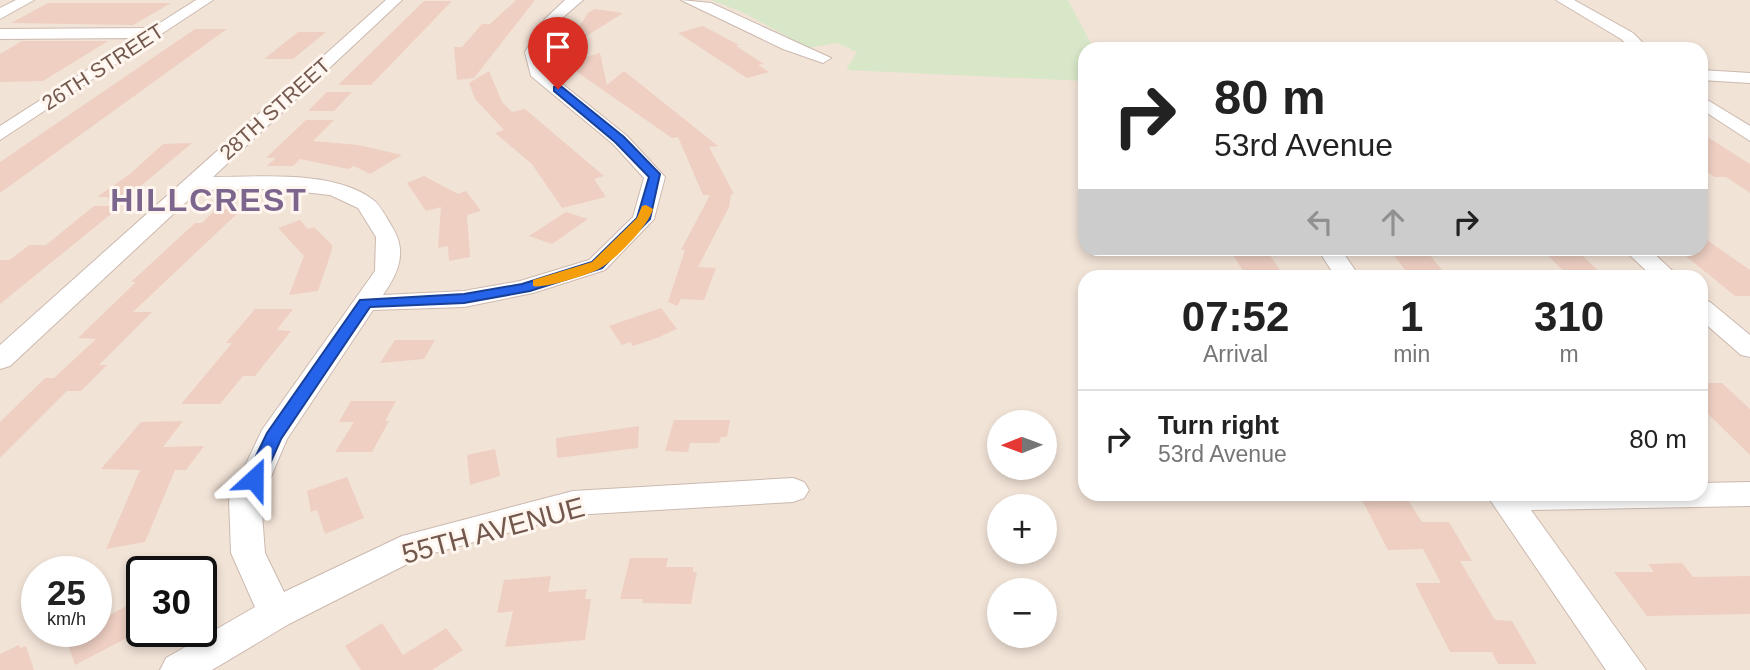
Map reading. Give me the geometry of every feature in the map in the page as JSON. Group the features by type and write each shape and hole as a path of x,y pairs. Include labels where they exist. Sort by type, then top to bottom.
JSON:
{"street":[{"path":"0,14 27,0"},
{"name":"26TH STREET","path":"0,134 206,0"},
{"name":"28TH STREET","path":"0,360 395,0"},
{"path":"365,303 464,299 524,288 597,265 643,219 655,177 620,140 537,72 533,52 547,27 568,4 576,0"},
{"path":"688,0 723,10 800,52 823,58"},
{"path":"1563,0 1628,36 1634,42"},
{"path":"0,34 155,33"},
{"path":"1708,75 1750,78"},
{"path":"1708,106 1750,135"},
{"path":"193,184 276,183 335,189 366,204 387,237 387,271 273,437 245,500 248,553 276,613"},
{"path":"1642,256 1659,270"},
{"path":"1708,313 1750,349"},
{"name":"55TH AVENUE","path":"179,670 276,613 414,545 573,503 793,490"},
{"path":"1708,494 1750,494"},
{"path":"1508,501 1627,670"}],"shaded area":[{"path":"0,0 1750,0 1750,670 0,670"}],"green space":[{"path":"711,0 1068,0 1090,42 1078,42 1078,81 846,70 857,52 837,43 808,48 744,13"}],"building":[{"path":"516,0 535,0 474,78 457,80 454,47 462,47 482,24 490,24"},
{"path":"424,1 452,1 371,85 338,85"},
{"path":"48,3 171,3 133,25 11,23"},
{"path":"595,9 623,13 563,51 588,13"},
{"path":"703,26 739,45 736,46 764,64 758,65 769,72 747,78 678,33"},
{"path":"195,29 227,29 0,193 0,162"},
{"path":"298,32 326,32 293,59 264,59"},
{"path":"22,41 108,41 43,81 0,82 0,54"},
{"path":"600,53 607,85 624,71 718,146 709,147 734,194 731,194 729,207 698,267 716,268 704,300 681,299 677,306 668,302 685,250 681,250 710,195 703,195 678,137 672,138 564,63"},
{"path":"489,71 502,102 512,112 525,109 604,176 594,179 606,197 562,208 532,164 495,133 504,130 475,99 469,83"},
{"path":"327,92 352,92 334,111 308,111"},
{"path":"306,120 334,120 313,141 358,145 402,155 370,174 354,166 348,169 300,159 293,166 267,166 276,158 266,158"},
{"path":"1708,137 1750,164 1750,193 1726,177 1715,177 1708,172"},
{"path":"192,143 117,206 121,206 0,304 0,260 10,260 29,245 46,245 94,206 115,206 107,197 97,197 130,174 163,144"},
{"path":"424,176 458,194 466,191 481,211 467,215 470,257 449,261 448,246 438,248 441,207 426,211 407,183"},
{"path":"216,209 242,209 133,312 152,312 99,365 107,365 81,391 67,391 0,458 0,422 45,378 54,378 96,339 78,338 136,282 131,282 195,223 202,223"},
{"path":"566,212 588,219 552,244 529,236"},
{"path":"300,220 308,229 314,227 332,245 332,250 318,291 289,295 304,256 278,228"},
{"path":"1708,241 1750,270 1750,296 1735,296 1708,274 1708,270 1703,270 1686,256 1708,256"},
{"path":"1234,256 1270,256 1280,270 1242,270"},
{"path":"1394,256 1431,256 1442,270 1405,270"},
{"path":"1548,256 1583,256 1598,270 1563,270"},
{"path":"661,308 677,329 657,338 633,346 630,342 622,345 609,326"},
{"path":"255,309 293,309 278,328 291,331 255,376 243,376 220,404 181,404 232,343 226,343"},
{"path":"395,340 435,340 424,359 380,363"},
{"path":"1708,383 1722,383 1750,409 1750,455 1708,414"},
{"path":"351,401 396,401 385,421 389,421 372,452 335,452 354,422 339,422"},
{"path":"674,420 730,420 727,437 721,437 719,443 690,443 688,452 665,451"},
{"path":"183,421 163,447 204,446 186,470 175,470 145,542 106,549 140,470 101,469 141,422"},
{"path":"639,426 638,448 557,458 556,438"},
{"path":"495,449 500,476 470,485 467,455"},
{"path":"347,477 364,518 325,534 317,510 311,512 307,491"},
{"path":"1363,501 1408,501 1422,522 1449,522 1472,561 1460,561 1495,620 1512,621 1537,664 1498,664 1492,652 1450,652 1415,583 1441,583 1423,549 1388,550"},
{"path":"630,558 668,558 666,567 693,567 693,572 697,572 691,604 642,603 643,599 620,599"},
{"path":"1682,563 1693,577 1750,576 1750,614 1647,616 1614,572 1654,572 1648,564"},
{"path":"551,576 548,592 587,589 585,599 591,599 585,640 505,647 513,611 497,613 504,580"},
{"path":"126,606 126,638 112,646 112,614"},
{"path":"382,623 403,655 446,628 463,650 432,670 361,670 345,646"},
{"path":"19,645 20,648 26,647 34,670 0,670 0,654"},
{"path":"69,647 109,647 75,665"}],"slow traffic":[{"path":"538,283 597,265 643,219 646,209"}],"district":[{"name":"HILLCREST","path":"209,200"}],"route":[{"path":"254,479 273,437 365,303 464,299 524,288 597,265 643,219 655,177 620,140 558,89"}]}
